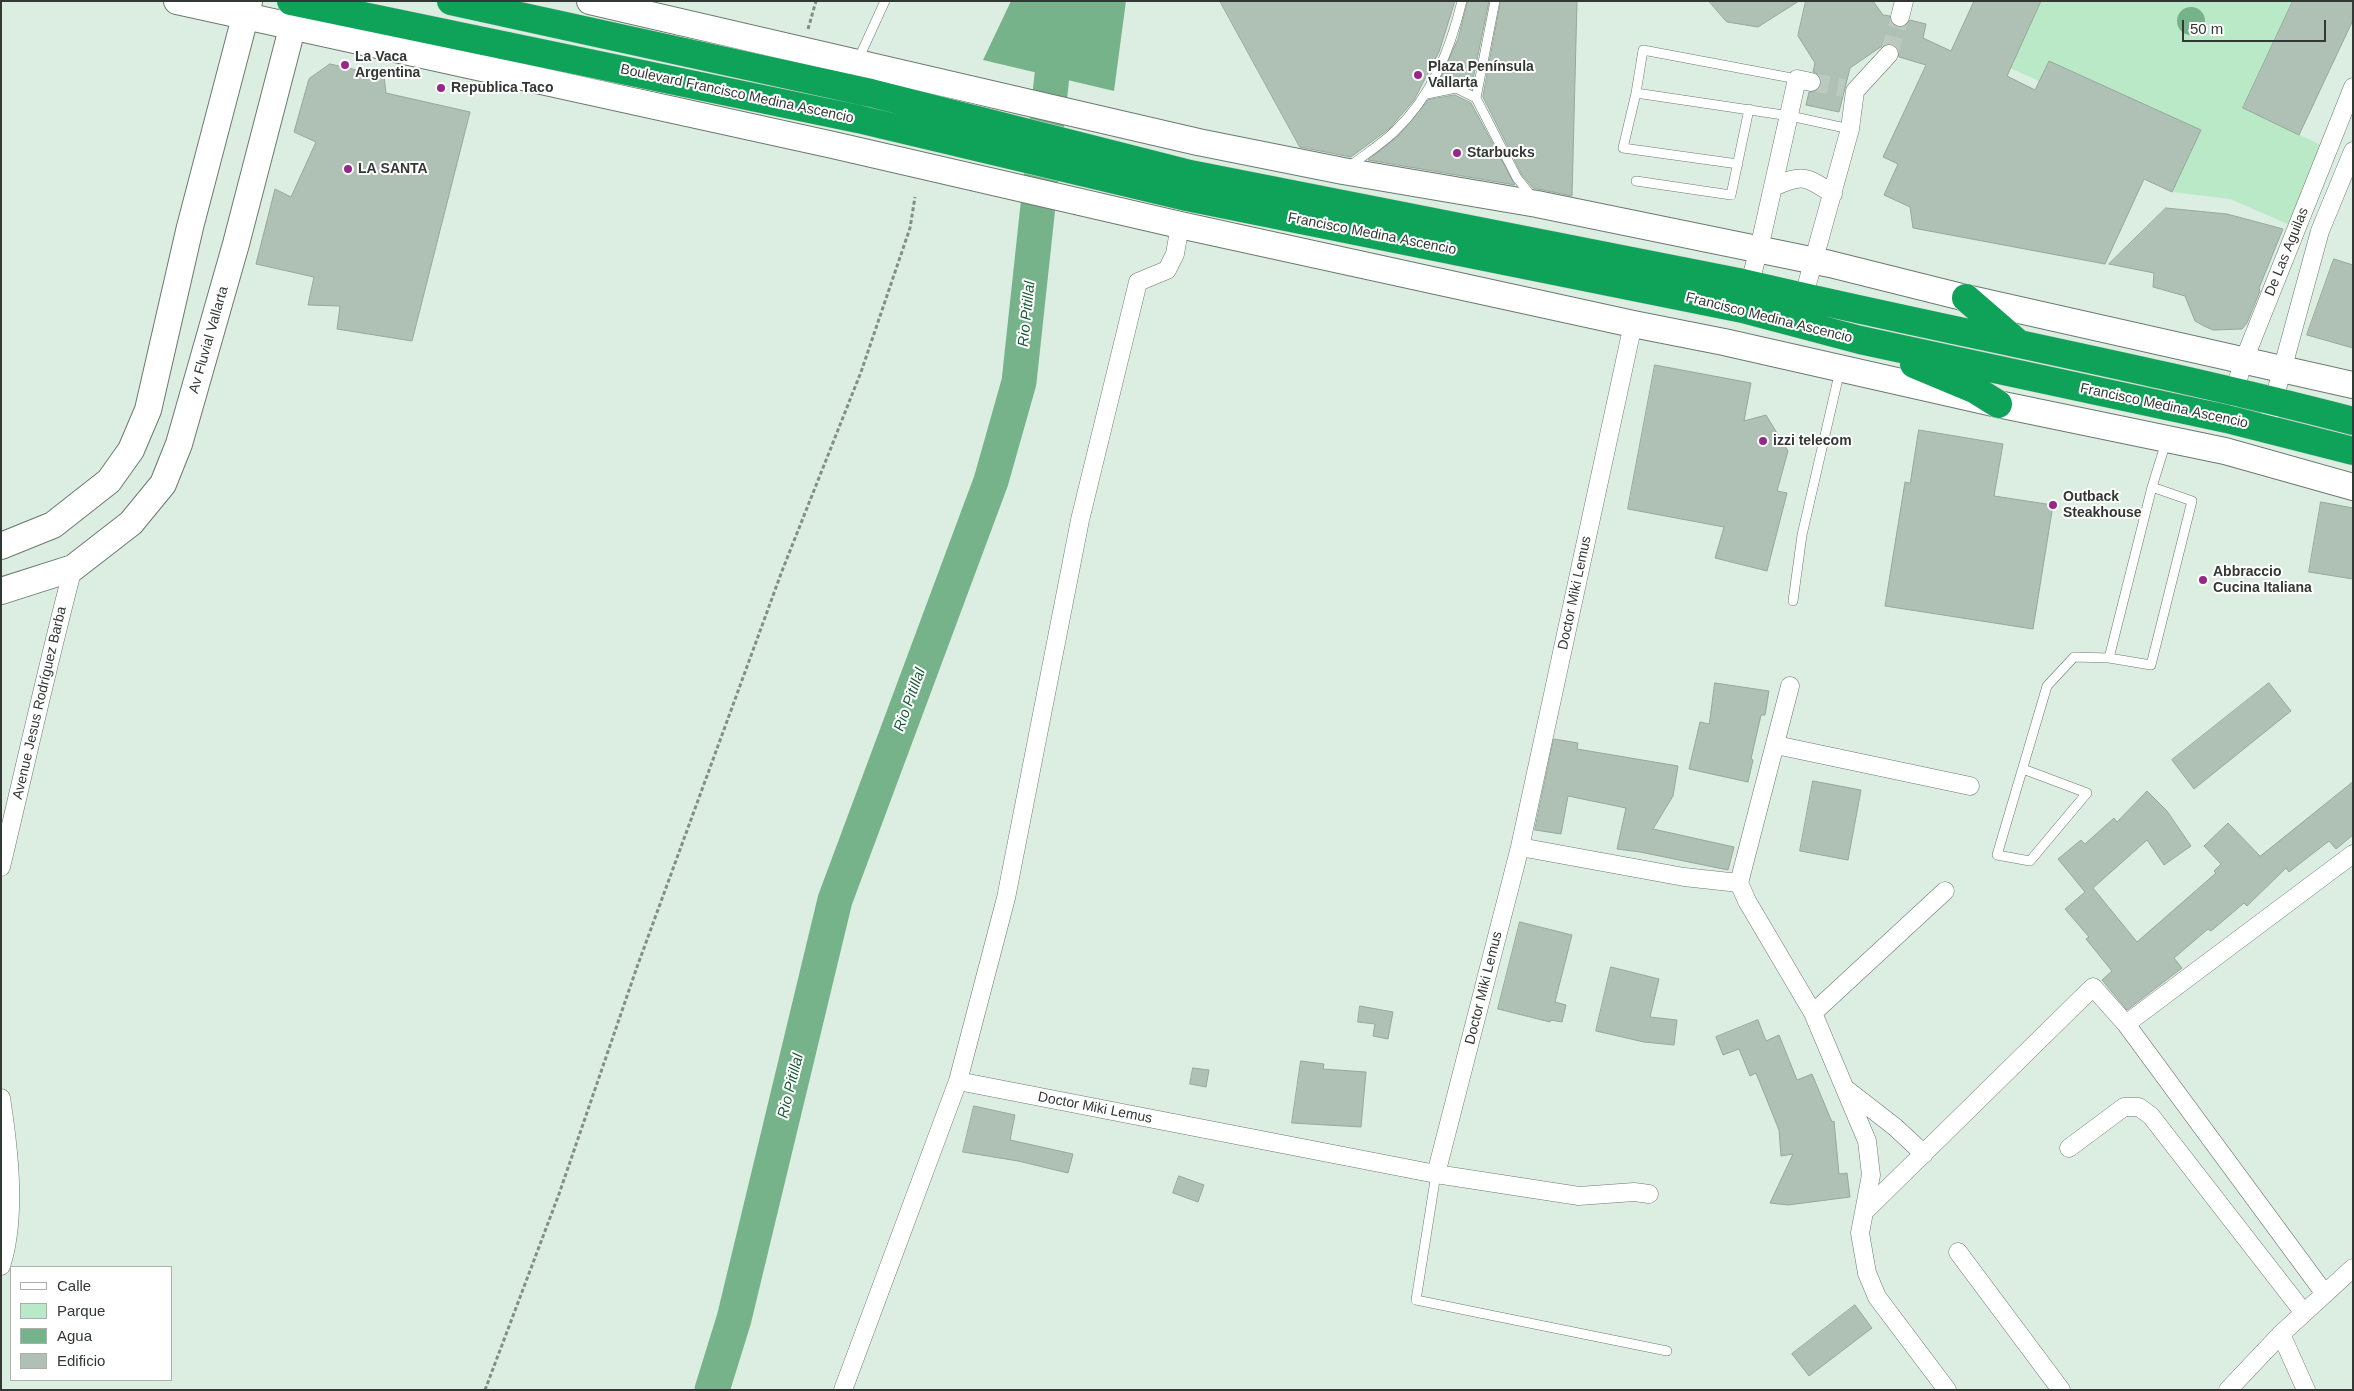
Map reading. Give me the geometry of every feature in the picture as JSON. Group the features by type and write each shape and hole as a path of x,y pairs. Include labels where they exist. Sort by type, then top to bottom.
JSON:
{"highway":[{"name":"Boulevard Francisco Medina Ascencio","path":"451,1 871,93 1186,185"},
{"name":"Boulevard Francisco Medina Ascencio","path":"295,8 1186,185"},
{"name":"Francisco Medina Ascencio","path":"1186,185 1746,297 1800,310 2020,345 2274,401 2353,421"},
{"path":"1966,298 2020,345"},
{"name":"Francisco Medina Ascencio","path":"1800,310 1860,340 2227,419 2353,451"},
{"path":"1860,340 1974,389 1998,404"}],"main road":[{"path":"177,1 247,9 295,8 862,152 1177,224 1633,324 1724,342 1840,370 2225,451 2353,487"},
{"path":"590,1 1198,142 1343,171 1537,204 1759,249 1966,298 2353,385"},
{"name":"Av Fluvial Vallarta","path":"1,591 73,568 131,523 163,484 179,444 236,244 295,8"},
{"path":"1,546 53,525 109,482 132,450 148,410 190,227 247,9"}],"street":[{"path":"1800,310 1850,129 1850,90 1889,54"},
{"path":"1746,297 1790,116 1804,81"},
{"name":"De Las Aguilas","path":"2227,419 2233,392 2244,360 2353,86"},
{"name":"De Las Aguilas","path":"2266,429 2320,231 2353,151"},
{"path":"1774,187 1793,178 1811,180 1833,194"},
{"path":"2300,221 2320,231"},
{"path":"843,1390 958,1081 1006,898 1080,520 1138,282 1167,270 1175,254 1177,224"},
{"name":"Doctor Miki Lemus","path":"958,1081 1436,1174 1520,847 1633,324"},
{"name":"Avenue Jesus Rodríguez Barba","path":"1,867 29,756 46,673 73,568"},
{"path":"1790,686 1739,883 1747,901 1814,1013 1867,1141 1871,1176 1866,1210 1860,1233 1867,1272 1877,1297 1947,1390"},
{"path":"1776,745 1970,786"},
{"path":"1520,847 1684,877 1739,883"},
{"path":"2126,1024 2353,854"},
{"path":"1814,1013 1945,891"},
{"path":"1866,1210 2093,987 2126,1024 2325,1294"},
{"path":"1845,1089 1889,1122 1924,1154"},
{"path":"1,1098 10,1187 7,1248 1,1266"},
{"path":"2069,1148 2124,1107 2139,1107 2151,1116 2304,1313"},
{"path":"1436,1174 1579,1196 1634,1192 1649,1194"},
{"path":"1958,1252 2061,1390"},
{"path":"2228,1390 2281,1334 2353,1268"},
{"path":"2281,1334 2306,1390"}],"lane":[{"path":"857,64 885,1"},
{"path":"1343,171 1394,132 1426,94 1443,64 1462,1"},
{"path":"1476,98 1495,1"},
{"path":"1738,164 1623,148 1636,93 1643,50 1804,81"},
{"path":"1426,94 1456,88 1476,98 1517,178 1537,204"},
{"path":"1636,93 1749,109 1850,129"},
{"path":"1636,181 1731,194 1749,109"},
{"path":"1793,601 1807,512 1840,370"},
{"path":"2109,658 2152,488 2167,439"},
{"path":"2023,769 2087,793 2030,861 1997,855 2047,686 2074,657 2109,658 2151,665 2154,656 2192,501 2152,488"},
{"path":"1436,1174 1416,1300 1667,1351"}],"path":[{"path":"801,51 816,1"},
{"path":"485,1390 559,1194 637,967 769,608 861,372 910,228 915,197"}],"green space":[{"path":"2041,1 2293,1 2243,108 2323,146 2290,225 2230,199 2172,192 2200,130 2049,61 2039,81 2010,68"}],"water":[{"path":"1011,1 1126,1 1114,91 983,60"},
{"path":"2191,7 2201,11 2205,21 2201,31 2191,35 2181,31 2177,21 2181,11"}],"building":[{"path":"1220,1 1455,1 1439,52 1414,100 1390,128 1351,157 1300,147"},
{"path":"1468,1 1489,1 1471,89 1455,82 1437,85 1458,39"},
{"path":"1501,1 1577,1 1572,196 1533,188 1522,175 1483,97"},
{"path":"1709,1 1799,1 1758,27 1727,22"},
{"path":"1806,1 1873,1 1883,15 1890,16 1892,24 1897,27 1903,27 1910,20 1926,24 1923,38 1951,51 1974,1 2041,1 2007,76 2035,90 2049,61 2201,130 2172,192 2144,179 2105,264 1913,228 1910,207 1884,195 1898,164 1883,157 1926,65 1899,57 1896,47 1885,44 1850,68 1839,112 1806,105 1809,92 1819,89 1821,84 1818,74 1813,72 1815,63 1798,36"},
{"path":"2293,1 2353,1 2353,20 2299,135 2243,108"},
{"path":"330,64 384,76 386,93 470,112 412,341 337,329 340,306 308,305 314,277 256,264 275,189 291,197 316,142 294,132 309,79"},
{"path":"1455,95 1471,103 1515,185 1368,160 1398,136 1428,100"},
{"path":"2166,208 2227,214 2283,229 2247,323 2242,329 2213,330 2204,326 2195,321 2185,296 2153,287 2154,273 2109,264"},
{"path":"2334,259 2353,265 2353,348 2307,335"},
{"path":"1655,365 1751,383 1744,421 1766,415 1788,451 1777,491 1787,493 1767,571 1715,558 1724,527 1628,509"},
{"path":"1919,430 2003,444 1994,496 2053,505 2033,629 1885,606 1905,482 1910,483"},
{"path":"2321,502 2353,508 2353,579 2309,572"},
{"path":"1715,683 1769,691 1765,715 1761,715 1748,782 1689,769 1700,722 1709,724"},
{"path":"2269,683 2291,711 2194,789 2172,760"},
{"path":"1554,739 1578,743 1577,749 1678,766 1673,796 1653,829 1734,847 1728,870 1617,849 1626,808 1568,796 1561,834 1535,830"},
{"path":"1813,781 1861,790 1848,860 1800,851"},
{"path":"2353,782 2353,835 2336,849 2329,841 2289,872 2286,868 2247,906 2244,903 2211,931 2208,929 2174,958 2182,968 2127,1010 2102,980 2112,971 2086,939 2089,937 2065,909 2085,892 2058,859 2081,840 2085,844 2114,818 2117,822 2147,791 2167,811 2191,846 2164,865 2147,840 2093,888 2137,942 2216,873 2214,871 2221,864 2204,846 2228,823 2260,856"},
{"path":"1520,922 1572,935 1555,1002 1566,1005 1562,1022 1551,1020 1550,1022 1498,1009"},
{"path":"1611,967 1659,979 1650,1017 1677,1020 1674,1045 1644,1042 1596,1031"},
{"path":"1360,1006 1393,1012 1388,1039 1373,1036 1375,1024 1358,1022"},
{"path":"1758,1020 1766,1041 1779,1035 1797,1080 1812,1074 1832,1122 1834,1121 1839,1174 1847,1173 1850,1197 1788,1205 1770,1203 1793,1154 1781,1156 1779,1130 1756,1073 1750,1076 1739,1049 1723,1055 1716,1037"},
{"path":"1301,1061 1324,1064 1323,1069 1366,1072 1361,1127 1292,1123"},
{"path":"1193,1068 1209,1070 1206,1087 1190,1084"},
{"path":"974,1106 1015,1115 1010,1140 1073,1154 1068,1173 1018,1161 963,1152"},
{"path":"1179,1176 1204,1185 1198,1202 1173,1193"},
{"path":"1855,1305 1872,1328 1809,1376 1792,1354"}],"waterway":[{"name":"Rio Pitillal","path":"712,1390 734,1319 835,900 991,481 1019,382 1060,1"}],"tunnel":[{"path":"1889,54 1900,17"},
{"path":"1811,82 1844,88"}],"place":[{"name":"La Vaca Argentina","path":"345,65"},
{"name":"Plaza Península Vallarta","path":"1418,75"},
{"name":"Republica Taco","path":"441,88"},
{"name":"Starbucks","path":"1457,153"},
{"name":"LA SANTA","path":"348,169"},
{"name":"izzi telecom","path":"1763,441"},
{"name":"Outback Steakhouse","path":"2053,505"},
{"name":"Abbraccio Cucina Italiana","path":"2203,580"}]}
